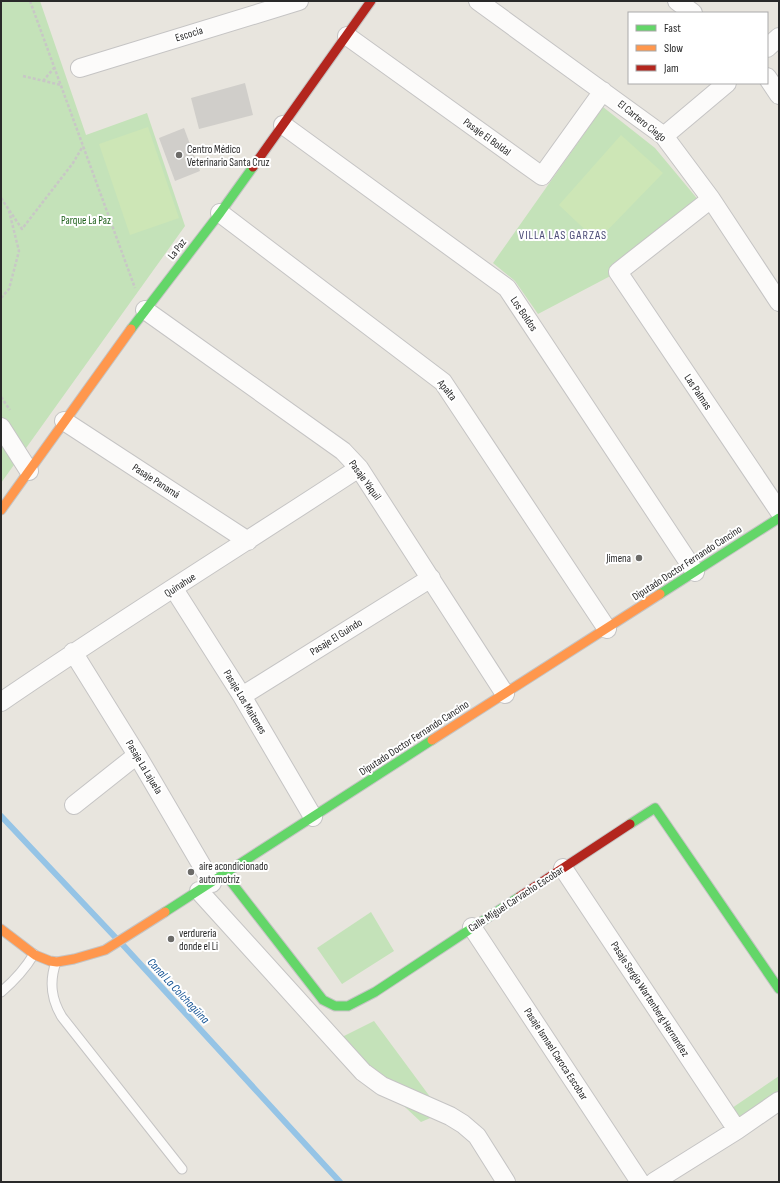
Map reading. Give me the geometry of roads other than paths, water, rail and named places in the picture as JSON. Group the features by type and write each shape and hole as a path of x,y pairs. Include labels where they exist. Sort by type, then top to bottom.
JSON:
{"street":[{"name":"Escocia","path":"80,68 299,1"},
{"name":"La Paz","path":"1,510 145,310 220,213 371,1"},
{"name":"El Cartero Ciego","path":"478,1 664,136 711,199 779,302"},
{"path":"677,1 692,12"},
{"name":"Pasaje El Boldal","path":"347,36 542,176 603,91"},
{"path":"768,47 779,37"},
{"path":"768,79 779,96"},
{"path":"664,136 726,84"},
{"name":"Los Boldos","path":"283,124 507,288 695,572"},
{"name":"Las Palmas","path":"711,199 618,272 779,511"},
{"name":"Apalta","path":"220,213 443,382 607,629"},
{"name":"Pasaje Yáquil","path":"145,310 343,451 359,468 505,694"},
{"name":"Pasaje Panamá","path":"64,421 248,541"},
{"path":"1,427 29,472"},
{"name":"Quinahue","path":"1,702 74,652 359,468"},
{"name":"Diputado Doctor Fernando Cancino","path":"56,962 108,949 779,518"},
{"name":"Pasaje El Guindo","path":"242,696 431,578"},
{"name":"Pasaje Los Maitenes","path":"174,588 242,696 314,817"},
{"name":"Pasaje La Lajuela","path":"74,652 212,882"},
{"path":"74,805 137,755"},
{"name":"Calle Miguel Carvacho Escobar","path":"212,882 323,1000 335,1006 348,1006 375,992 655,808 779,989"},
{"name":"Pasaje Sergio Wartenberg Hernandez","path":"563,868 737,1130"},
{"path":"212,882 363,1072 382,1086 450,1116 462,1124 477,1136 506,1182"},
{"name":"Pasaje Ismael Caroca Escobar","path":"472,927 640,1182"},
{"path":"1,929 34,954 46,960 56,962"},
{"path":"654,1182 737,1130 779,1101"}],"lane":[{"path":"1,992 17,978 27,966 34,954"},
{"path":"56,962 52,975 51,989 57,1008 62,1017 182,1169"}],"waterway":[{"name":"Canal La Colchagüina","path":"1,816 116,938"},
{"name":"Canal La Colchagüina","path":"122,944 340,1182"}],"place":[{"name":"Centro Médico Veterinario Santa Cruz","path":"179,155"},
{"name":"Jimena","path":"639,558"},
{"name":"aire acondicionado automotriz","path":"191,872"},
{"name":"verdureria donde el Li","path":"171,939"}],"district":[{"name":"VILLA LAS GARZAS","path":"563,235"}],"park label":[{"name":"Parque La Paz","path":"86,220"}]}
